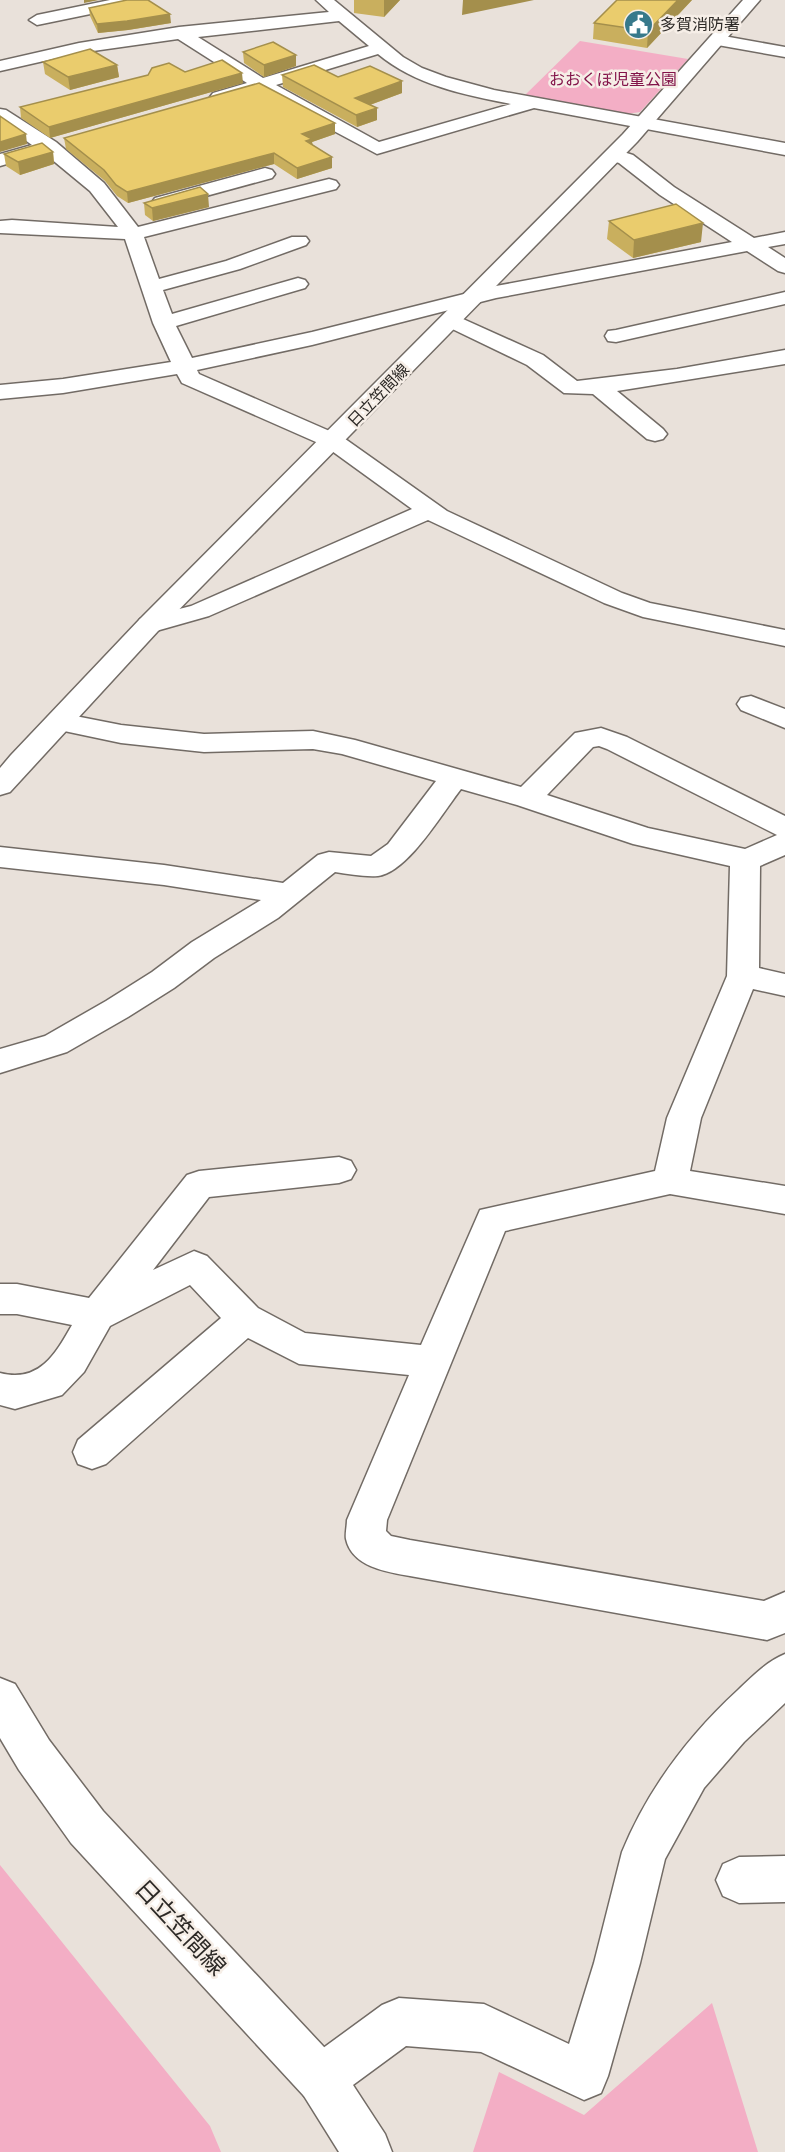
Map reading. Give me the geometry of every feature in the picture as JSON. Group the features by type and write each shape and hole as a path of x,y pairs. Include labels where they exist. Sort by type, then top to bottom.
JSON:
{"street":[{"path":"37,20 134,0"},
{"path":"324,0 381,48 416,72 440,81 534,103 785,148"},
{"name":"日立笠間線","path":"0,786 21,760 60,722 149,625 614,155 752,0"},
{"path":"0,66 79,48 179,32 342,15"},
{"path":"179,32 262,85 377,148 534,103"},
{"path":"717,40 785,52"},
{"path":"206,101 381,48"},
{"path":"0,115 22,109"},
{"path":"0,115 46,146 98,187 119,214 133,234 164,323 190,378 333,441 429,510 548,568 643,609 782,634"},
{"path":"0,160 69,140"},
{"path":"614,155 627,159 667,191 785,267"},
{"path":"119,214 265,174"},
{"path":"0,227 133,234 328,185"},
{"path":"0,392 48,390 184,367 365,326 475,297 785,238"},
{"path":"151,287 233,265 299,241"},
{"path":"164,323 298,285"},
{"path":"616,336 785,298"},
{"path":"452,320 535,360 572,388 598,387 677,376 785,357"},
{"path":"598,387 655,434"},
{"path":"149,625 200,611 429,510"},
{"path":"751,704 785,719"},
{"path":"60,722 121,734 204,743 313,740 345,746 527,798 643,837 745,859 760,856 785,843"},
{"path":"527,798 585,739 601,737 785,828"},
{"path":"0,1061 56,1044 117,1009 163,980 202,950 267,911 329,862 377,866 409,838 455,777"},
{"path":"0,857 164,875 289,894"},
{"path":"670,1181 684,1118 743,976 745,859"},
{"path":"743,976 785,985"},
{"path":"0,1389 15,1393 50,1384 71,1361 97,1315 199,1185 339,1170"},
{"path":"785,1200 670,1181 492,1220 367,1520 366,1539 381,1552 767,1621 785,1611"},
{"path":"0,1299 17,1299 97,1315 194,1266 245,1319 299,1348 434,1362"},
{"path":"92,1452 245,1319"},
{"path":"321,2079 399,2022 484,2028 584,2076 617,1963 644,1852 689,1773 729,1727 785,1674"},
{"name":"日立笠間線","path":"0,1698 34,1755 87,1827 321,2079 368,2152"},
{"path":"739,1880 785,1879"}],"green space":[{"name":"おおくぼ児童公園","path":"580,41 688,59 640,112 627,114 524,96"},
{"path":"0,1865 210,2126 221,2152 0,2152"},
{"path":"712,2003 758,2152 473,2152 499,2072 584,2115"}],"building":[{"path":"127,0 148,0 170,14 97,24 89,8"},
{"path":"617,0 678,0 648,31 594,23"},
{"path":"273,42 296,55 264,65 243,52"},
{"path":"90,49 117,65 68,77 43,62"},
{"path":"222,60 242,73 49,127 20,107 148,75 152,68 169,63 185,72"},
{"path":"314,65 338,77 370,66 402,81 355,98 377,108 356,115 282,75"},
{"path":"259,83 335,123 302,134 312,139 306,141 332,157 297,168 274,153 127,192 116,185 104,170 64,138"},
{"path":"0,116 26,134 0,142"},
{"path":"42,143 53,152 18,162 4,154"},
{"path":"200,187 208,194 152,208 144,203"},
{"path":"676,204 703,223 634,240 609,221"}],"place":[{"name":"多賀消防署","path":"639,24"}]}
